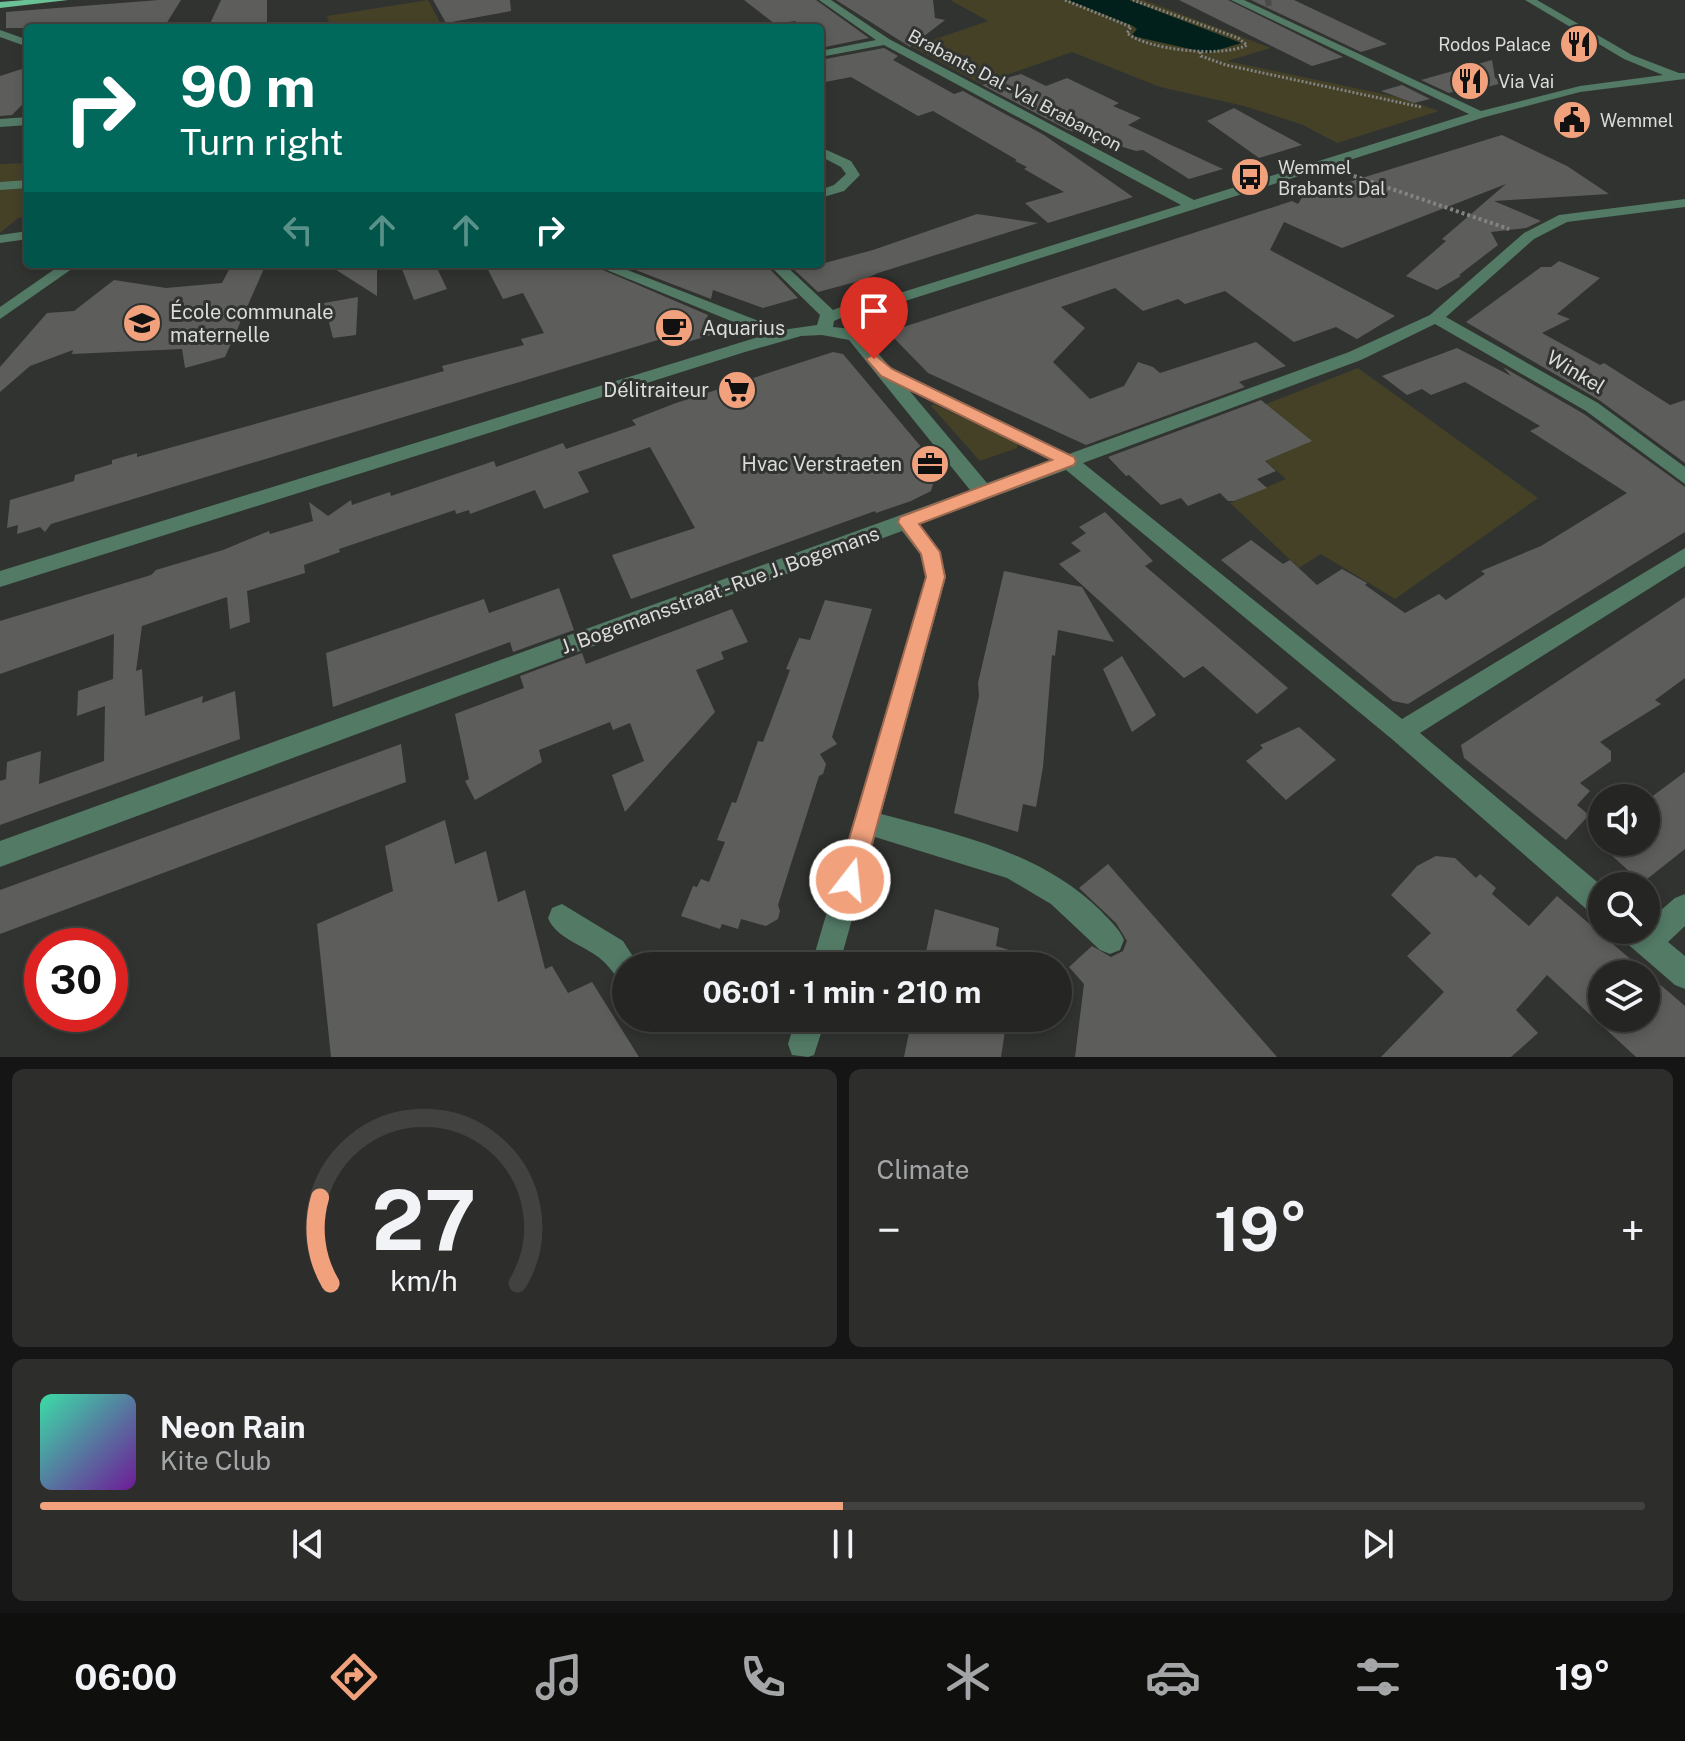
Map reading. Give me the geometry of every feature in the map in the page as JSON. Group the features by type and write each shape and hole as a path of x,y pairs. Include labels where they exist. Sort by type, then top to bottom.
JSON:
{"main road":[{"path":"0,5 63,0"}],"street":[{"name":"Brabants Dal - Val Brabançon","path":"824,0 885,41 1192,205"},
{"path":"1236,0 1480,115"},
{"path":"1530,0 1628,57 1682,77"},
{"path":"1248,5 1265,1"},
{"path":"0,33 24,42"},
{"path":"824,53 885,41"},
{"path":"0,579 827,322 843,312 858,316 877,305 1480,115 1580,89 1682,77"},
{"path":"0,123 24,121"},
{"path":"824,153 846,164 853,175 839,188 824,193"},
{"path":"0,186 24,184"},
{"name":"J. Bogemansstraat - Rue J. Bogemans","path":"0,854 1355,356 1436,318 1529,236 1564,218 1685,203"},
{"path":"0,239 24,236"},
{"path":"0,314 66,268"},
{"path":"609,268 782,336"},
{"path":"779,268 841,336 853,334 862,327 858,316"},
{"name":"Winkel","path":"1436,318 1592,407 1685,477"},
{"path":"853,334 984,493"},
{"path":"887,372 1068,461 1401,732 1588,892"},
{"path":"829,952 936,577 930,552 907,522"},
{"path":"1401,732 1685,556"},
{"path":"866,822 986,856 1024,873 1062,894 1110,940"},
{"path":"1660,924 1685,908"},
{"path":"562,918 614,952"},
{"path":"1649,944 1685,975"}],"path":[{"path":"1065,0 1131,27 1128,35 1222,54 1247,45 1238,38 1133,0"},
{"path":"1200,52 1201,56 1226,65 1390,99 1460,121"},
{"path":"1367,182 1529,236"}],"shaded area":[{"path":"428,0 441,24 330,24 327,16"},
{"path":"950,0 1144,0 1271,48 1227,61 1397,97 1439,111 1337,143 1303,125 1244,106 1160,87 1072,52 981,84 912,47 988,21"},
{"path":"24,163 24,217 18,218 0,233 0,164"},
{"path":"1358,368 1538,498 1395,599 1321,554 1299,568 1230,503 1286,479 1234,433 1311,441 1266,404"},
{"path":"933,404 1017,442 1017,448 980,461 931,406"}],"water":[{"path":"1068,0 1129,0 1241,43 1208,53 1137,37 1132,35 1137,29 1133,26"}],"building":[{"path":"181,0 166,24 24,24 24,28 6,28 6,12"},
{"path":"221,0 267,0 267,23 210,24"},
{"path":"433,0 510,0 511,11 446,23"},
{"path":"744,0 816,0 869,38 824,47 824,24 799,24 795,21 775,24"},
{"path":"836,0 933,0 935,18 945,20 910,47"},
{"path":"1179,0 1228,0 1343,57 1312,66"},
{"path":"1251,0 1294,0 1387,44 1361,52"},
{"path":"884,48 898,56 893,60 954,94 963,91 1044,135 1133,197 1048,223 1025,203 1064,192 1024,169 1027,167 1017,160 933,111 918,116 851,77 824,82 824,59"},
{"path":"1492,60 1495,78 1505,82 1474,91 1466,88 1449,93 1421,80"},
{"path":"24,68 24,103 12,115 0,116 0,76"},
{"path":"1021,74 1046,86 1067,78 1119,103 1113,106 1141,118 1128,125 1223,169 1189,179 1143,150 1136,151 1068,130 982,85"},
{"path":"1402,85 1430,99 1414,103 1381,91"},
{"path":"1234,108 1302,145 1259,158 1207,121"},
{"path":"1502,135 1567,166 1609,194 1494,201 1541,221 1526,228 1491,232 1498,245 1461,276 1437,290 1406,276 1446,241 1442,239 1506,184 1342,248 1284,222 1270,250 1395,316 1357,339 1336,327 1294,342 1225,291 1185,304 1178,299 1143,311 1115,288 1061,307 1085,328 1053,362 1090,399 1124,386 1138,362 1160,373 1256,342 1286,366 1239,382 1245,387 1086,445 928,373 888,332 1292,201 1298,204 1303,196"},
{"path":"977,214 1038,223 818,292 792,268 824,268 824,263 873,250"},
{"path":"1559,261 1600,278 1557,314 1570,319 1542,333 1600,365 1604,363 1670,405 1685,400 1685,463 1599,400 1466,322 1541,267 1551,267"},
{"name":"École communale maternelle","path":"230,268 264,268 225,357 185,368 182,349 72,354 73,350 30,366 0,392 0,367 47,313 74,311 114,280 166,288 222,283"},
{"path":"333,268 377,268 377,296"},
{"path":"402,268 437,268 447,289 414,300"},
{"path":"487,268 598,268 708,315 705,326 711,335 677,345 671,336 51,524 45,532 40,527 17,534 18,525 7,528 10,500 74,481 75,475 112,464 112,460 137,453 137,457 444,371 442,366 524,345 521,339 544,333 523,293 503,299"},
{"path":"630,268 769,268 798,298 763,308 713,290 711,299"},
{"path":"358,297 356,335 333,338 324,303"},
{"path":"1457,348 1511,376 1503,367 1584,414 1685,487 1685,532 1408,704 1393,701 1221,560 1251,540 1283,564 1290,560 1317,585 1342,569 1367,583 1365,585 1405,613 1439,594 1446,600 1485,574 1481,571 1541,546 1627,493 1530,431 1540,426 1465,382 1431,395 1422,389 1407,395 1382,376"},
{"path":"833,352 843,354 938,467 931,491 911,501 875,511 631,599 612,555 695,528 650,447 578,472 589,492 544,509 535,490 470,514 469,510 456,514 455,510 339,549 340,552 304,565 305,573 247,591 250,622 230,629 227,597 142,626 136,671 142,669 145,716 203,696 202,703 235,691 240,739 0,825 0,781 6,779 7,762 41,751 39,784 104,761 105,706 77,716 78,691 113,679 114,634 0,674 0,621 151,575 156,570 223,550 269,531 270,534 313,521 309,502 328,516 351,500 352,505 390,492 391,496 494,461 496,467 563,443 566,449 636,425 632,420 676,403"},
{"path":"1261,400 1312,441 1265,461 1276,471 1257,479 1267,488 1234,501 1228,501 1220,493 1188,506 1181,498 1161,505 1108,457"},
{"path":"1105,512 1153,561 1145,566 1288,688 1257,714 1203,666 1184,678 1059,564 1081,551 1071,543 1086,533 1079,527"},
{"path":"1004,571 1082,587 1114,642 1058,630 1055,656 1052,655 1043,767 1036,807 1023,804 1018,832 954,813 979,696 978,683"},
{"path":"559,588 574,630 513,652 510,642 333,707 326,653 484,599 489,613"},
{"path":"1685,597 1685,678 1655,700 1661,704 1600,742 1611,751 1611,761 1580,783 1588,793 1577,805 1588,816 1566,840 1464,758 1461,745"},
{"path":"825,600 872,609 832,737 837,744 820,754 826,764 823,774 819,776 778,905 778,919 766,926 741,919 738,929 722,924 720,929 681,916 693,886 697,887 701,879 709,882 725,842 717,840 732,802 736,803 758,741 763,742 790,670 786,669 799,638 810,640"},
{"path":"732,609 748,642 721,652 724,659 696,670 715,712 625,812 612,775 644,761 630,723 613,730 610,722 539,750 542,762 475,800 465,781 469,779 455,714 524,688 520,676 582,653 586,664"},
{"path":"1122,656 1156,715 1132,732 1103,669"},
{"path":"1299,727 1336,760 1286,800 1246,761 1263,748 1260,745"},
{"path":"401,744 406,782 0,934 0,890"},
{"path":"1685,772 1685,849 1656,872 1630,872 1612,856 1660,856 1660,791"},
{"path":"445,820 455,864 486,851 498,902 525,890 545,969 552,966 568,993 592,982 612,1014 612,1032 623,1032 639,1057 331,1057 317,924 393,891 385,846"},
{"path":"1436,856 1455,858 1476,878 1480,874 1496,888 1492,894 1529,926 1557,896 1588,923 1588,944 1613,944 1631,960 1588,960 1588,1013 1547,975 1516,1010 1538,1033 1511,1057 1381,1057 1444,992 1407,956 1431,933 1391,895 1417,866"},
{"path":"1108,864 1277,1057 1075,1057 1084,984 1072,970 1072,964 1092,946 1111,957 1123,951 1127,941 1116,923 1079,888"},
{"path":"935,909 999,928 996,946 1016,952 926,952"},
{"path":"1660,985 1685,1006 1685,1057 1636,1057 1609,1032 1660,1032"},
{"path":"909,1032 1005,1032 1001,1057 904,1057"}],"tunnel":[{"path":"1265,1 1271,0"}],"place":[{"name":"Rodos Palace","path":"1579,44"},
{"name":"Via Vai","path":"1470,81"},
{"name":"Wemmel","path":"1572,120"},
{"name":"Wemmel Brabants Dal","path":"1250,177"},
{"name":"École communale maternelle","path":"142,323"},
{"name":"Aquarius","path":"674,328"},
{"name":"Délitraiteur","path":"737,390"},
{"name":"Hvac Verstraeten","path":"930,464"}],"route":[{"path":"850,880 936,577 930,552 907,522 1068,461 887,372 874,359"}]}
